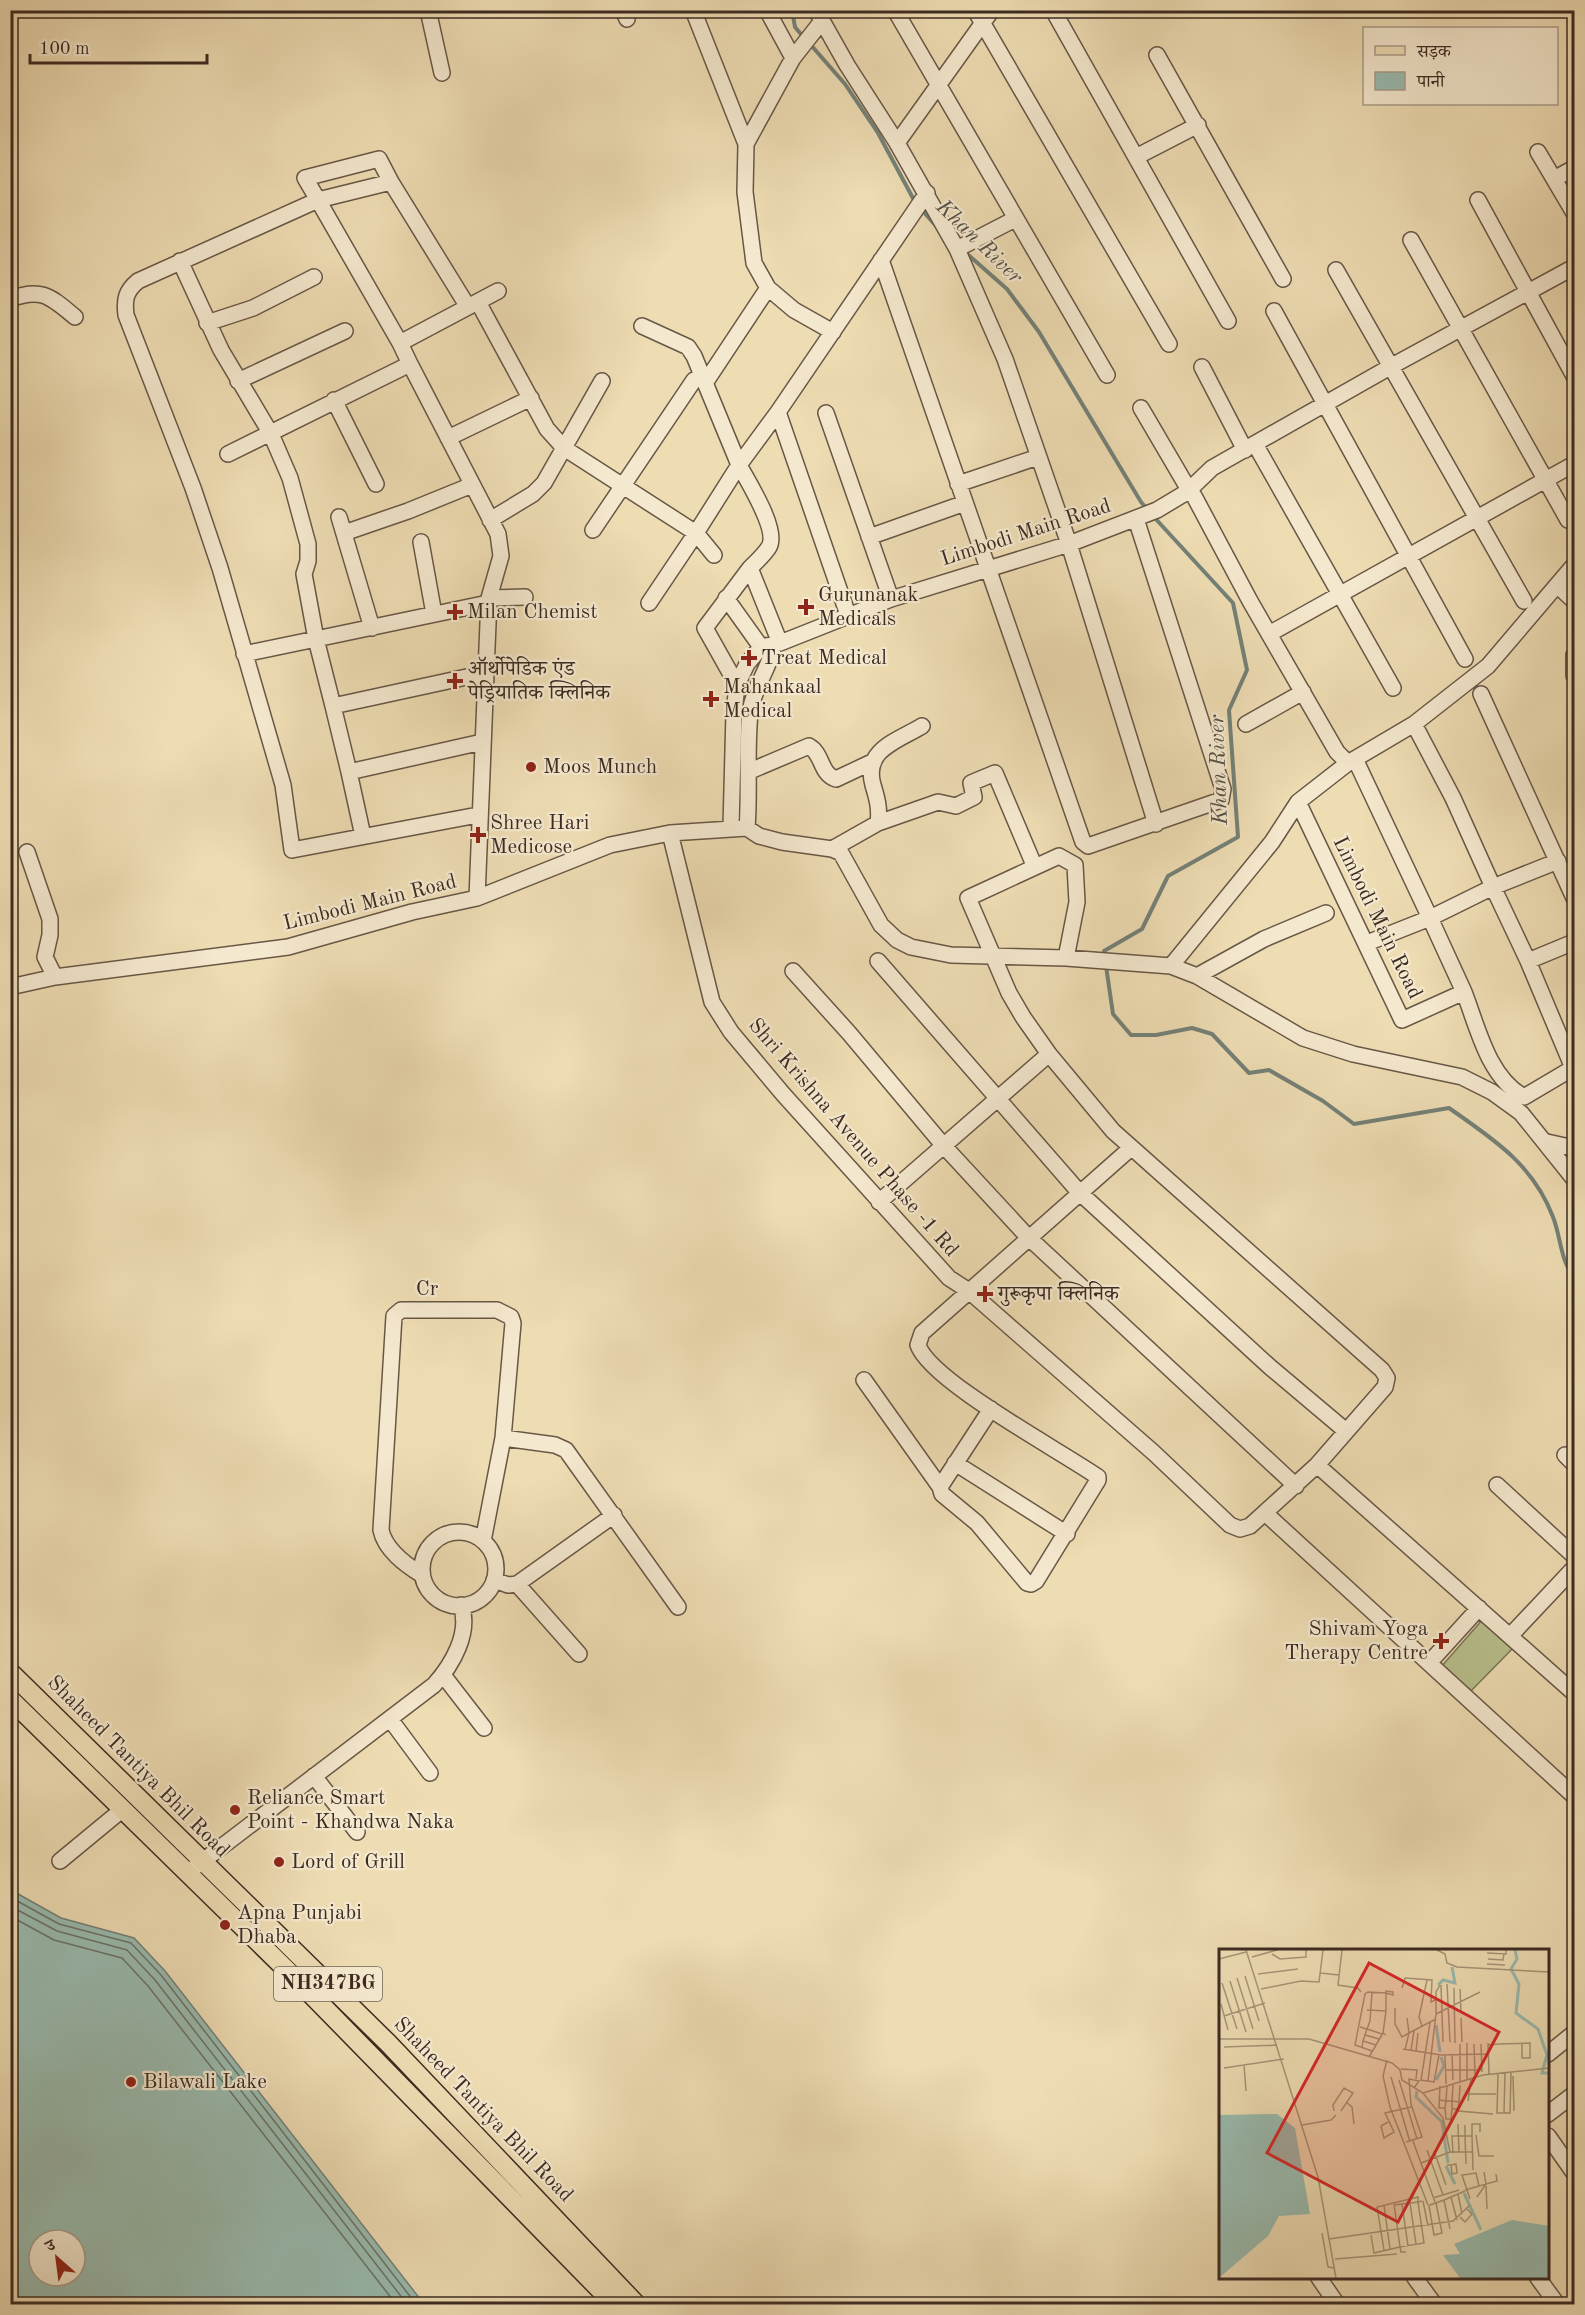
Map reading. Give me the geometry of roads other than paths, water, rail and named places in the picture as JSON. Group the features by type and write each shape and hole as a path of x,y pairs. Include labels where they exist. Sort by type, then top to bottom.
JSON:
{"main road":[{"name":"Shaheed Tantiya Bhil Road","path":"10,1672 195,1867 317,2001 614,2304"},
{"name":"Shaheed Tantiya Bhil Road","path":"10,1699 123,1809 195,1867 388,2043 636,2304"}],"street":[{"path":"428,10 442,73"},
{"path":"693,10 746,144"},
{"path":"767,10 802,46"},
{"path":"896,10 1107,375"},
{"path":"1053,10 1228,321"},
{"path":"897,142 983,15 1169,344"},
{"path":"833,332 794,310 768,288 754,263 744,163 746,144 819,16 897,142 957,249 1005,359 1069,544 1156,824"},
{"path":"1157,56 1283,279"},
{"path":"1136,157 1198,125"},
{"path":"1538,152 1575,213"},
{"path":"477,898 478,815 489,600 501,556 498,534 400,343 305,178 378,159 473,304 531,398 547,429 564,448 696,533 714,555"},
{"path":"1554,179 1575,168"},
{"path":"391,182 318,200 180,261 138,281 129,289 124,301 126,315 193,488 220,568 283,785 292,850 478,815"},
{"path":"649,603 739,465 778,412 927,194"},
{"path":"1478,200 1575,376"},
{"path":"957,249 1015,219"},
{"path":"1411,240 1568,520"},
{"path":"881,260 1083,842 1088,846 1221,801 1223,789 1138,519"},
{"path":"180,261 207,323 238,381 271,434 290,478 308,544 308,561 304,574 316,639 363,836"},
{"name":"Limbodi Main Road","path":"772,645 891,599 1069,544 1138,519 1188,491 1212,468 1390,367 1575,267"},
{"path":"1336,270 1524,601"},
{"path":"207,323 253,308 314,277"},
{"path":"593,530 768,288"},
{"path":"400,343 498,291"},
{"path":"10,299 25,293 42,293 75,317"},
{"path":"1274,311 1466,659"},
{"path":"642,326 688,347 700,382 769,522 772,534 770,546 726,598 705,628 737,685"},
{"path":"238,381 345,331"},
{"path":"228,454 410,364"},
{"path":"1202,367 1393,688"},
{"path":"490,520 533,494 544,483 602,381"},
{"path":"448,438 531,398"},
{"path":"334,400 376,484"},
{"path":"1141,408 1188,491 1194,496 1269,634 1346,759 1430,918 1464,992 1494,1068 1510,1089 1524,1097 1574,1067 1528,962 1414,724"},
{"path":"778,412 848,615"},
{"path":"826,413 891,599"},
{"path":"958,484 1038,457"},
{"path":"1269,634 1340,597 1575,464"},
{"path":"344,533 408,511 472,485"},
{"path":"869,537 965,503"},
{"path":"339,517 372,628"},
{"path":"421,542 434,614"},
{"path":"1171,966 1272,842 1298,802 1346,759 1414,724 1488,666 1575,565"},
{"path":"750,568 772,645 772,659 754,691 750,714 747,828 759,836 782,842 832,849 841,853 881,925 897,940 924,951 951,955 1066,958 1171,966 1197,976 1303,1038 1353,1054 1422,1066 1462,1077 1492,1092 1521,1113 1575,1179"},
{"path":"1557,585 1575,601"},
{"path":"244,654 372,628 489,600 525,597"},
{"path":"726,598 772,645"},
{"path":"731,827 734,713 737,685 747,664 772,645"},
{"path":"1575,655 1575,676"},
{"path":"333,706 485,673"},
{"path":"1246,724 1303,692"},
{"path":"1481,694 1575,898"},
{"path":"750,771 808,746 814,749 826,773 836,779 870,763 883,749 922,726"},
{"path":"349,772 482,742"},
{"path":"870,763 869,772 879,806 878,823"},
{"path":"832,849 878,823 938,802 956,806 974,797 971,783 995,773 1034,865"},
{"name":"Limbodi Main Road","path":"1298,802 1402,1020 1464,992"},
{"name":"Limbodi Main Road","path":"10,987 55,977 288,947 412,912 477,898 610,845 670,833 731,827 747,828"},
{"name":"Shri Krishna Avenue Phase -1 Rd","path":"670,833 712,1002 731,1032 776,1086 932,1263 969,1291 1154,1453 1230,1525 1240,1529 1250,1526 1317,1465 1385,1387 1387,1378 1382,1370 1131,1148"},
{"path":"27,852 50,920 50,935 45,957 55,977"},
{"path":"864,1380 940,1487 942,1494 977,1523 1027,1583 1036,1581 1067,1533 1098,1477 991,1409 931,1365 921,1355 918,1345 922,1333 1131,1148 1113,1131 1049,1054 1018,1009 991,955 968,898 1034,865 1059,856 1075,865 1077,902 1066,958"},
{"path":"1367,943 1430,918 1493,887 1558,861"},
{"path":"1197,976 1264,939 1326,913"},
{"path":"1528,962 1575,942"},
{"path":"878,961 1079,1192 1270,1367 1346,1431"},
{"path":"793,971 849,1033 943,1145 1028,1237 1296,1486"},
{"path":"879,1202 943,1145 998,1101 1049,1054"},
{"path":"1547,1142 1575,1148"},
{"name":"Cr","path":"422,1575 409,1567 383,1542 381,1530 394,1316 397,1312 497,1310 511,1317 513,1323 502,1438 483,1541"},
{"path":"940,1487 991,1409"},
{"path":"502,1438 555,1445 566,1450 678,1607"},
{"path":"955,1463 1067,1533"},
{"path":"1317,1465 1510,1636 1572,1685"},
{"path":"1497,1485 1575,1557"},
{"path":"1265,1514 1575,1796"},
{"path":"494,1580 508,1585 517,1584 614,1515"},
{"path":"460,1532 483,1541 495,1562 494,1580 485,1595 478,1600 461,1605 443,1602 436,1598 425,1584 422,1575 423,1559 437,1539 460,1532"},
{"path":"1510,1636 1575,1568"},
{"path":"517,1584 579,1654"},
{"path":"195,1867 390,1719 443,1675 464,1628 465,1617 461,1605"},
{"path":"1429,1663 1479,1608"},
{"path":"443,1675 484,1728"},
{"path":"390,1719 429,1773"},
{"path":"314,1776 357,1832"},
{"path":"60,1861 123,1809"},
{"path":"1549,2053 1575,2033"},
{"path":"1549,2113 1575,2094"},
{"path":"1549,2137 1575,2174"},
{"path":"1320,2279 1337,2304"},
{"path":"1416,2279 1434,2304"},
{"path":"1539,2279 1557,2304"}],"water":[{"name":"Bilawali Lake","path":"11,1890 61,1918 134,1938 165,1971 424,2304 11,2304"}],"waterway":[{"name":"Khan River","path":"792,10 795,27 805,39"},
{"name":"Khan River","path":"810,44 845,84 878,133 915,202"},
{"name":"Khan River","path":"920,208 937,227"},
{"name":"Khan River","path":"965,252 1007,289 1039,332 1148,510"},
{"name":"Khan River","path":"1105,958 1104,951 1142,929 1168,876 1238,837 1229,710 1247,670 1233,603 1153,516"},
{"name":"Khan River","path":"1106,966 1113,1014 1131,1035 1156,1035 1192,1028 1212,1034 1249,1073 1269,1070 1323,1101 1354,1124 1449,1108 1496,1142 1523,1167 1545,1198 1556,1225 1563,1256 1574,1277"}],"place":[{"name":"Gurunanak Medicals","path":"806,607"},
{"name":"Milan Chemist","path":"455,612"},
{"name":"Treat Medical","path":"749,658"},
{"name":"ऑर्थोपेडिक एंड पेड्रियातिक क्लिनिक","path":"455,681"},
{"name":"Mahankaal Medical","path":"711,699"},
{"name":"Moos Munch","path":"531,767"},
{"name":"Shree Hari Medicose","path":"478,835"},
{"name":"गुरूकृपा क्लिनिक","path":"985,1294"},
{"name":"Shivam Yoga Therapy Centre","path":"1441,1641"},
{"name":"Reliance Smart Point - Khandwa Naka","path":"235,1810"},
{"name":"Lord of Grill","path":"279,1862"},
{"name":"Apna Punjabi Dhaba","path":"225,1925"},
{"name":"Bilawali Lake","path":"131,2082"}]}
